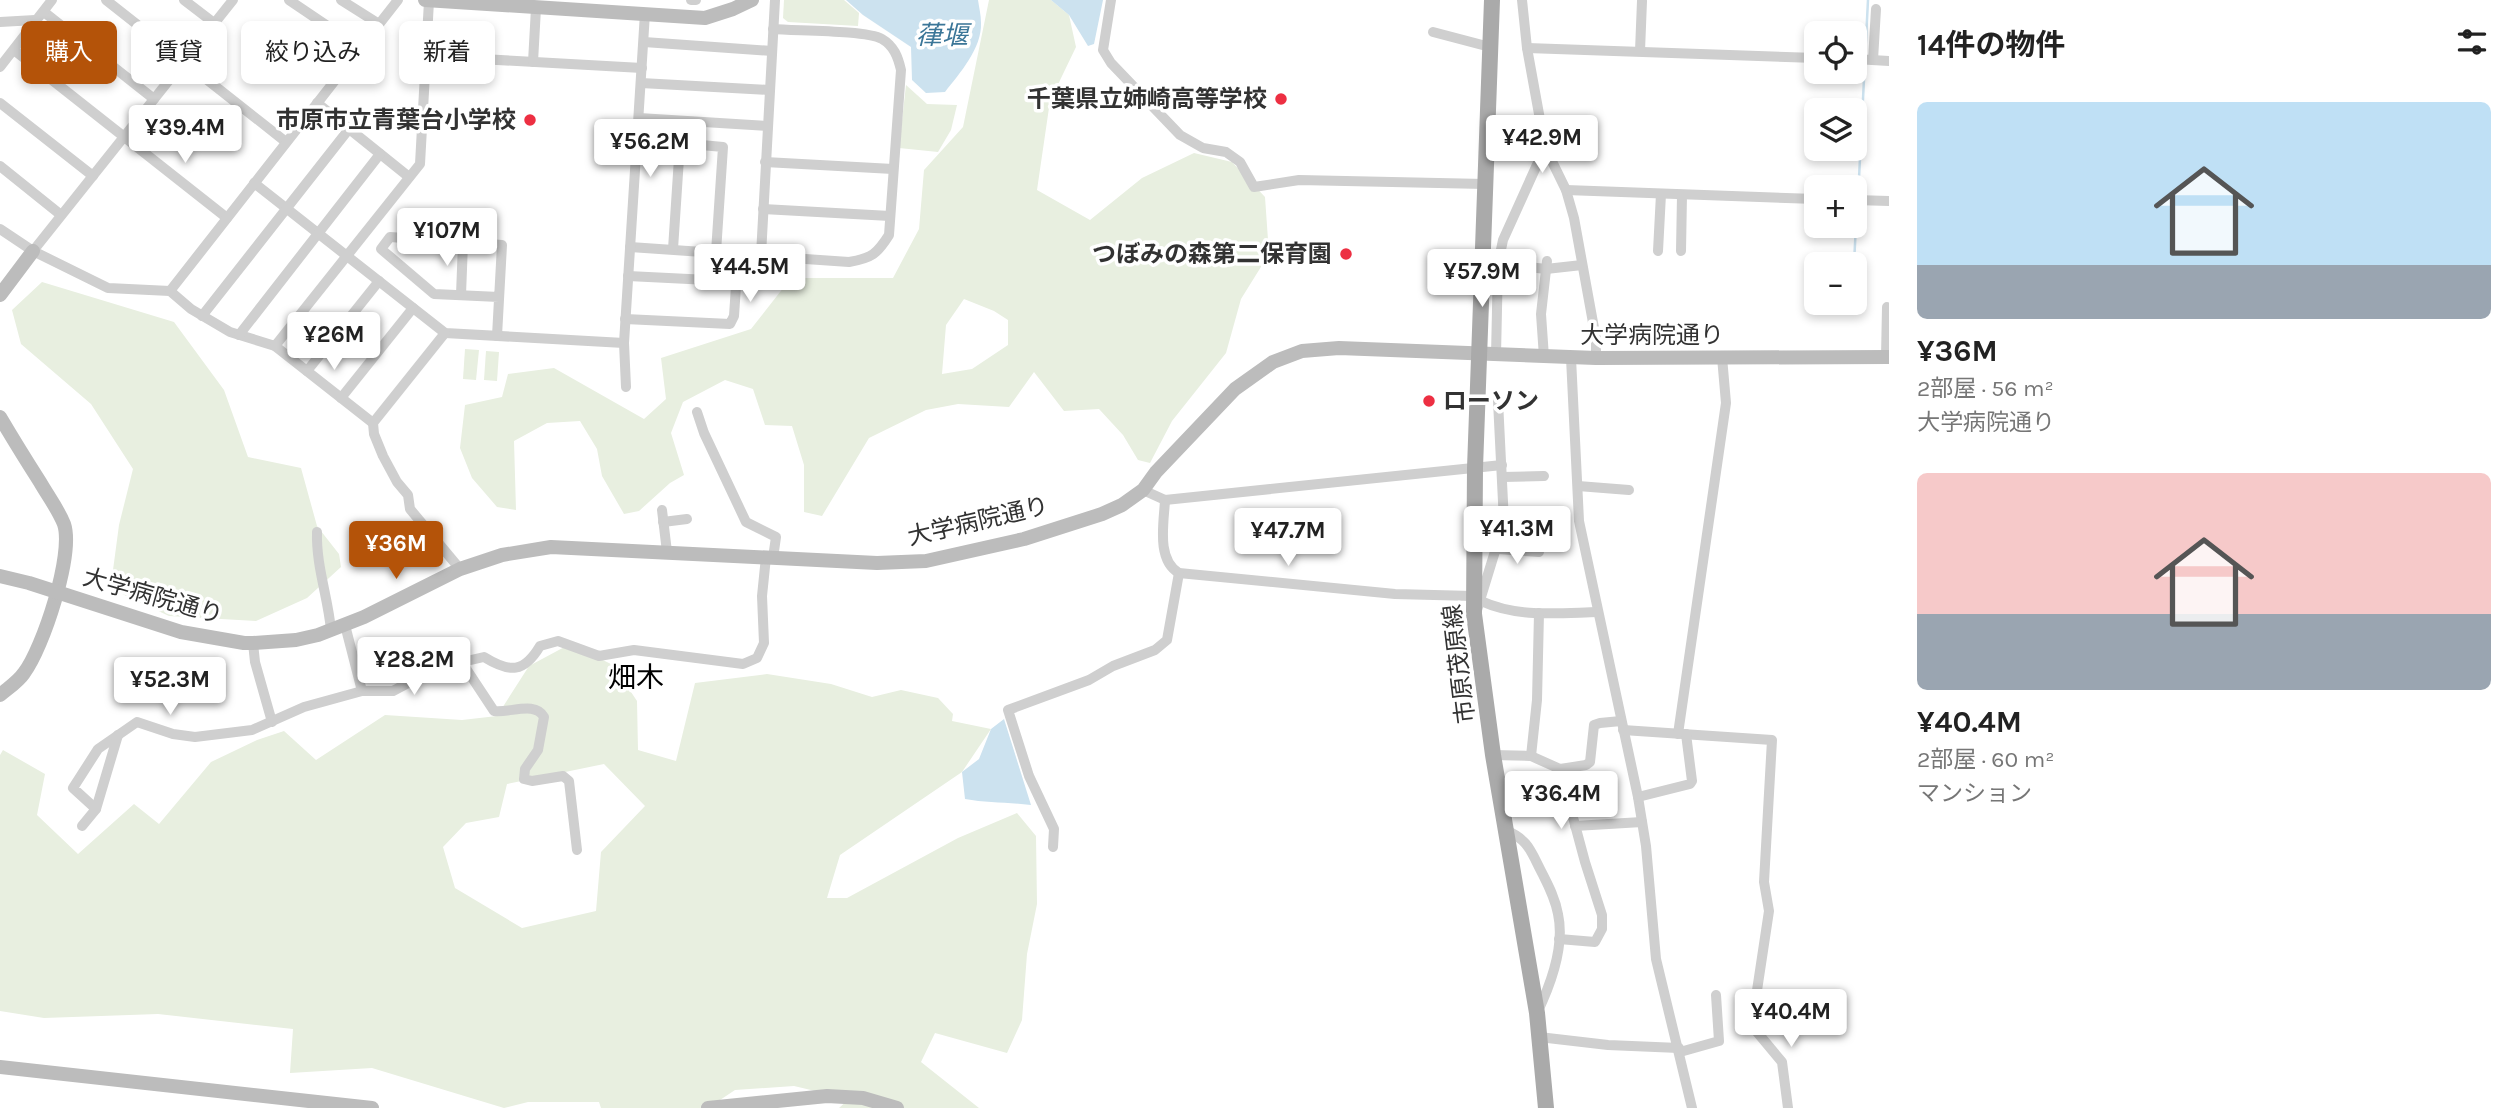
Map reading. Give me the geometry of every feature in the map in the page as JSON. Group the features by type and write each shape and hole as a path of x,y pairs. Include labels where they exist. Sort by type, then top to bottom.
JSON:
{"main road":[{"name":"市原茂原線","path":"1492,0 1485,184 1490,263 1479,354 1475,468 1476,604 1493,755 1537,1013 1546,1108"}],"street":[{"path":"0,67 52,0"},
{"path":"106,0 133,21"},
{"path":"184,0 211,21"},
{"path":"216,21 233,0"},
{"path":"341,0 374,21"},
{"path":"381,21 398,0"},
{"path":"427,21 427,0 487,2 536,8 599,6 705,18 752,0"},
{"path":"761,255 775,0"},
{"path":"1111,0 1103,50 1111,63 1181,135 1203,148 1226,152 1240,162 1254,187 1299,180 1485,184"},
{"path":"1522,0 1527,48 1545,147 1566,190 1596,339 1596,358"},
{"path":"291,1 320,21"},
{"path":"1640,51 1642,1"},
{"path":"533,62 536,8"},
{"path":"1873,60 1876,9"},
{"path":"44,12 154,99"},
{"path":"626,387 625,319 645,13"},
{"path":"0,22 35,20"},
{"path":"630,247 849,261 867,259 878,252 889,235 901,70 898,55 889,44 873,35 773,29"},
{"path":"1433,32 1490,47"},
{"path":"644,42 772,51"},
{"path":"1527,48 1804,58"},
{"path":"14,50 227,218"},
{"path":"495,60 642,68"},
{"path":"1867,60 1889,61"},
{"path":"641,83 769,90"},
{"path":"0,295 166,84"},
{"path":"213,84 286,142"},
{"path":"170,291 332,84"},
{"path":"275,346 419,164 422,157 426,84"},
{"path":"0,103 93,176"},
{"path":"317,103 409,177"},
{"path":"639,118 767,126"},
{"path":"202,316 349,129"},
{"path":"673,249 680,143 723,147 716,252"},
{"path":"1496,355 1490,263 1545,147"},
{"path":"239,335 380,154"},
{"path":"765,162 892,169"},
{"path":"0,166 61,215"},
{"path":"254,183 445,333 624,343"},
{"path":"1566,190 1804,199"},
{"path":"1658,251 1661,194"},
{"path":"1681,251 1682,195"},
{"path":"1867,200 1889,201"},
{"path":"763,209 890,216"},
{"path":"0,229 33,251 108,288 170,291 202,316 239,335 275,346 373,423"},
{"path":"497,336 502,245 390,237 381,249 433,294 499,297"},
{"path":"461,295 463,243"},
{"path":"1490,263 1582,265"},
{"path":"1544,357 1541,314 1546,265"},
{"path":"625,319 730,324 735,306 736,286 729,281 628,276"},
{"path":"307,371 379,281"},
{"path":"1887,307 1888,357"},
{"path":"341,398 413,308"},
{"path":"445,333 373,423 374,434 383,456 397,482 408,495 410,509 460,569"},
{"name":"大学病院通り","path":"0,576 56,591 181,632 244,643 296,640 345,625 460,569 502,555 551,547 877,563 926,561 1024,539 1122,505 1143,490 1156,472 1235,389 1273,362 1302,351 1339,348 1571,358 1888,357"},
{"path":"1638,797 1690,784 1682,734 1726,403 1722,357"},
{"path":"1571,358 1579,522 1638,797 1656,959 1692,1108"},
{"path":"1476,604 1498,549 1504,522 1498,401"},
{"path":"96,809 73,788 98,749 137,722 173,734 195,737 252,730 304,707 362,691 393,691 436,668 461,661 484,657 496,664 519,668 529,663 540,646 558,641 599,656 634,650 743,664 752,661 761,654 764,643 762,596 776,537 746,522 704,433 697,412"},
{"path":"0,417 5,434 57,510 65,527 64,561 44,636 23,676 0,695"},
{"path":"1143,490 1164,500 1502,465"},
{"path":"1503,477 1544,476"},
{"path":"1578,486 1629,490"},
{"path":"1164,500 1164,549 1172,569 1178,573 1395,594 1476,604 1500,610 1538,613 1598,612"},
{"path":"662,510 667,552"},
{"path":"1504,522 1516,522 1546,513"},
{"path":"663,522 687,519"},
{"path":"317,531 317,562 329,609 331,630"},
{"path":"1498,549 1539,552"},
{"path":"1053,847 1054,830 1029,776 1008,710 1089,680 1113,666 1155,650 1167,640 1178,573"},
{"path":"1531,757 1537,700 1538,613"},
{"path":"345,625 362,691"},
{"path":"253,643 272,722"},
{"path":"461,661 494,711 508,713 531,707 540,711 544,717 538,750 525,769 524,779 532,781 563,776 569,781 577,850"},
{"path":"1493,755 1531,757 1560,769 1586,765 1590,762 1594,725 1600,723 1682,734 1772,740 1764,882 1769,911 1756,997 1757,1032 1782,1062 1788,1108"},
{"path":"82,826 96,809 118,735"},
{"path":"1559,939 1595,942 1602,929 1602,915 1560,769"},
{"path":"1575,826 1642,822"},
{"path":"1505,830 1526,842 1553,895 1560,925 1551,985 1537,1013"},
{"path":"1539,1037 1679,1050 1720,1041 1716,995"},
{"path":"0,1067 372,1108"},
{"path":"708,1108 827,1096 863,1098 897,1108"}],"green space":[{"path":"784,0 844,0 859,13 858,26 788,22 783,18"},
{"path":"989,0 1051,0 1069,15 1076,47 1050,101 1037,190 1090,220 1142,178 1194,153 1232,162 1265,197 1269,254 1241,299 1226,353 1172,421 1150,463 1138,460 1123,435 1099,409 1064,411 1034,372 1009,407 958,404 926,410 869,438 822,516 804,512 804,465 792,426 765,425 753,389 725,380 683,402 671,433 684,475 670,483 639,511 624,514 602,476 597,449 580,421 547,423 514,441 516,510 497,507 472,478 460,448 465,405 502,397 508,374 554,368 644,419 666,399 661,358 751,329 791,278 893,278 919,229 924,170 963,127","holes":["964,299 1008,320 1008,345 972,369 942,374 946,325"]},
{"path":"906,85 927,104 957,105 951,130 938,152 899,148"},
{"path":"42,282 174,322 224,390 248,457 301,468 317,526 339,554 341,567 307,598 256,621 169,616 120,593 113,570 119,525 133,469 91,404 21,344 12,310"},
{"path":"465,349 479,350 476,380 463,379"},
{"path":"486,351 499,352 497,381 484,380"},
{"path":"570,644 613,665 637,701 638,750 676,761 695,683 767,674 831,684 872,697 901,690 938,698 953,714 952,721 991,729 962,772 840,855 827,898 847,898 958,838 1017,813 1036,836 1037,904 1027,954 1022,1020 1007,1053 935,1033 921,1062 979,1108 839,1108 849,1099 794,1086 735,1090 708,1108 601,1108 599,1102 528,1102 504,1108 372,1068 290,1073 293,1029 158,1014 44,1018 0,1011 0,755 3,750 45,774 37,815 78,854 134,804 159,824 211,762 257,740 284,731 316,760 385,715 462,720 497,716 529,666","holes":["604,764 645,806 601,852 596,911 522,928 455,888 443,847 466,823 499,817 507,784"]}],"water":[{"name":"葎堰","path":"846,0 978,0 981,23 978,42 969,60 945,92 926,93 912,80 911,47 863,15"},
{"path":"1051,0 1103,0 1094,44 1088,46 1069,15"},
{"path":"1004,719 1031,805 965,799 962,772 979,759 991,729"}],"waterway":[{"path":"1859,175 1868,0"},
{"path":"1855,238 1855,252"}],"place":[{"name":"千葉県立姉崎高等学校","path":"1281,99"},
{"name":"市原市立青葉台小学校","path":"530,120"},
{"name":"つぼみの森第二保育園","path":"1346,254"},
{"name":"ローソン","path":"1429,401"}],"district":[{"name":"畑木","path":"636,677"}]}
